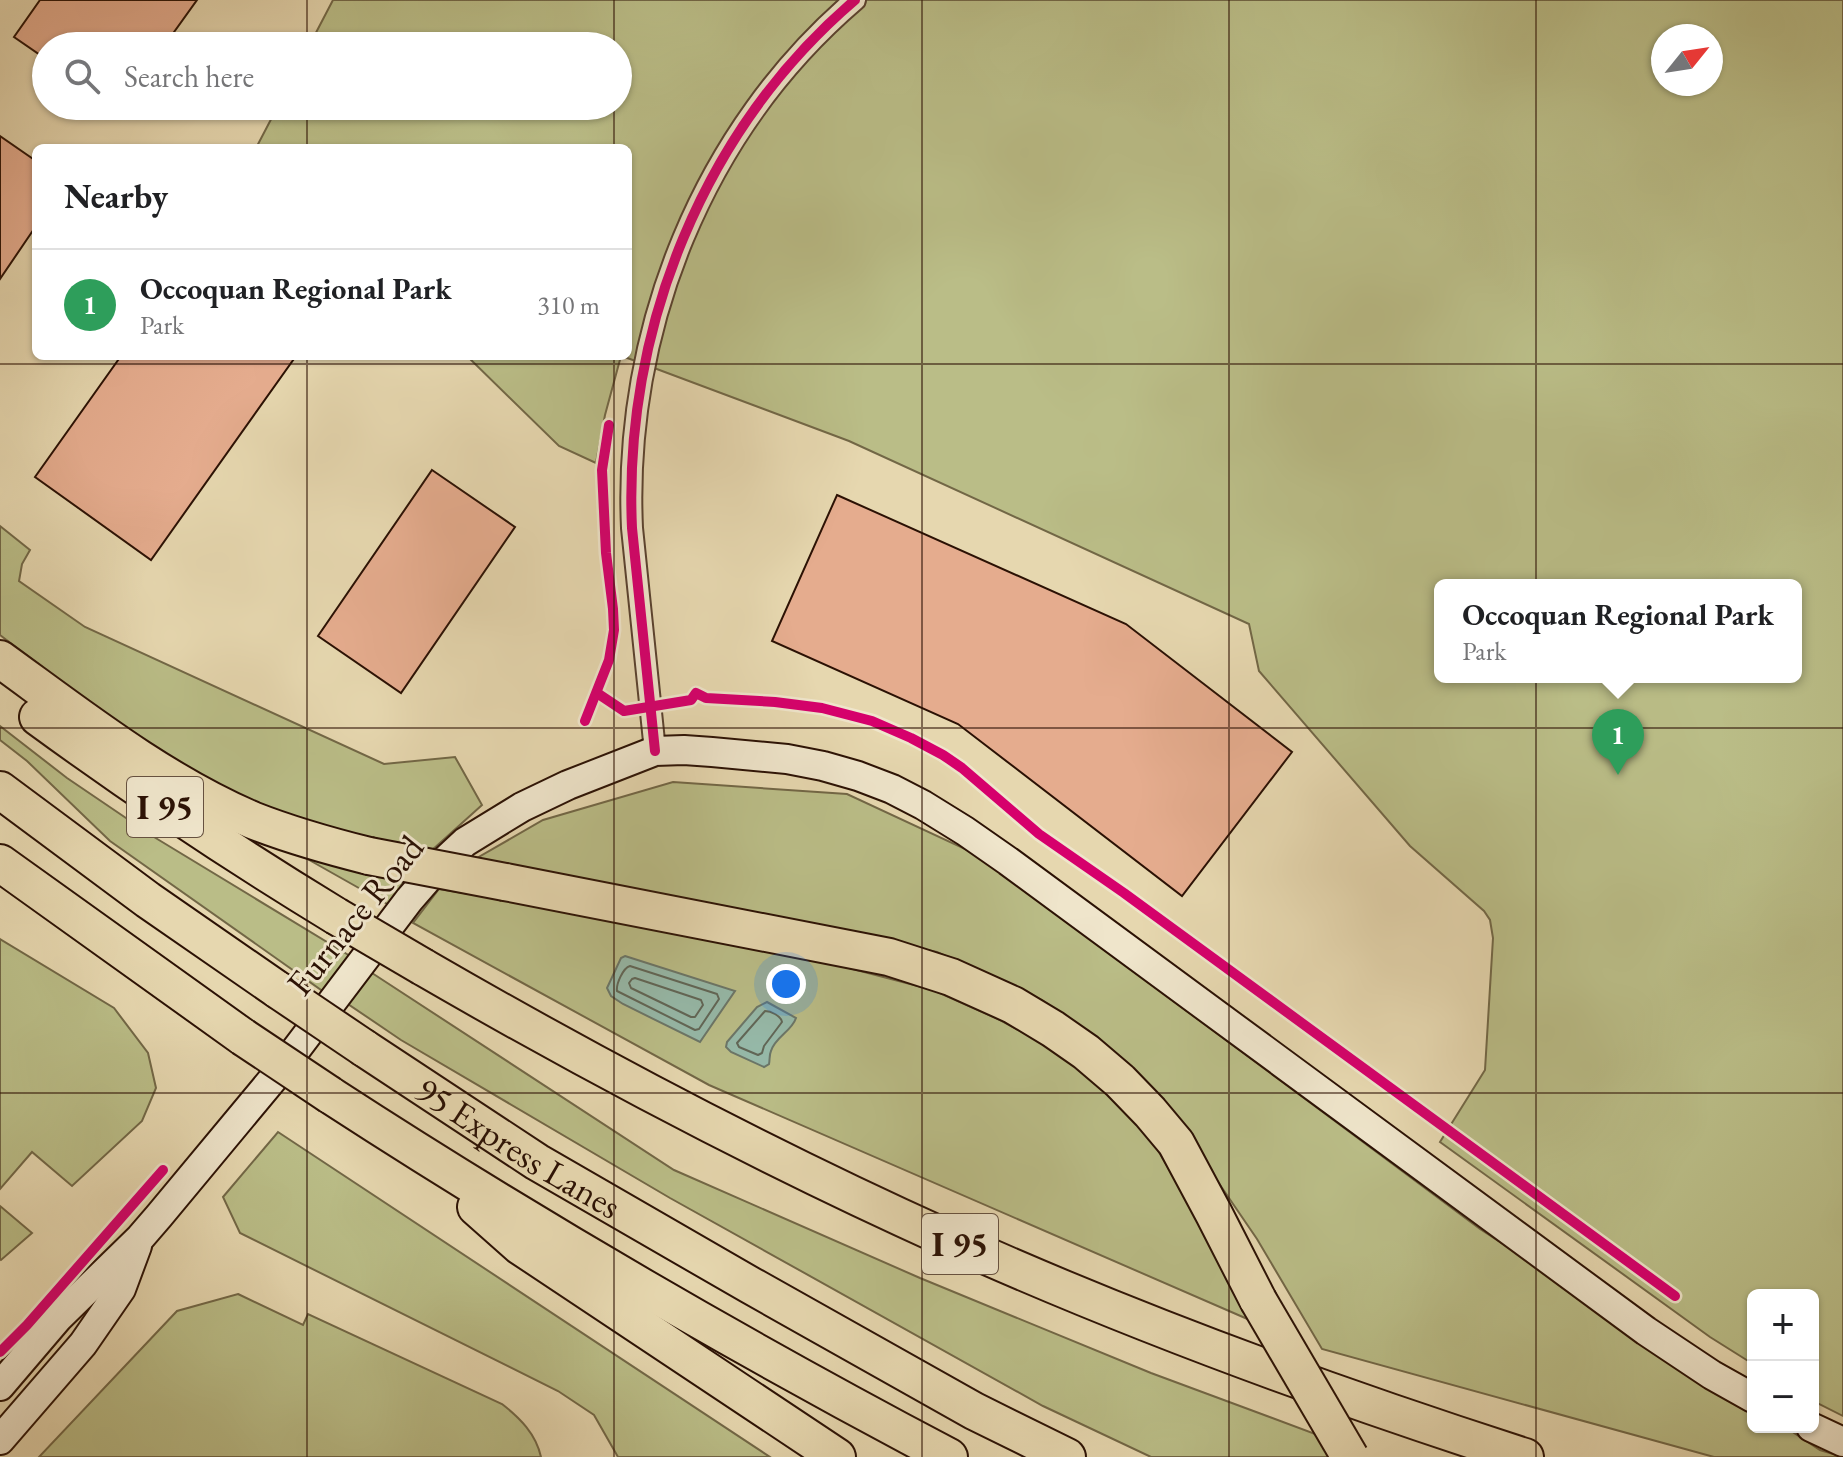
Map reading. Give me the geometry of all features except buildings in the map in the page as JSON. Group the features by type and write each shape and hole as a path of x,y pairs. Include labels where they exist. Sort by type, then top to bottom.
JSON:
{"highway":[{"path":"0,659 141,759 196,793 283,831 369,856 889,957 951,977 1013,1005 1086,1052 1120,1081 1176,1143 1258,1300 1350,1457"},
{"name":"I 95","path":"0,688 145,793 336,916 542,1036 690,1115 947,1239 1119,1311 1274,1371 1525,1457"},
{"name":"95 Express Lanes","path":"0,790 148,900 278,990 550,1170 960,1404 1067,1457"},
{"path":"0,863 243,1037 396,1138 715,1329 949,1457"},
{"path":"396,1138 520,1246 837,1457"}],"main road":[{"name":"Furnace Road","path":"0,1386 58,1318 140,1238 282,1068 409,900 465,842 529,803 568,785 655,751 684,750 799,761 858,776 923,805 1008,861 1646,1331 1747,1395"},
{"name":"Furnace Road","path":"0,1440 83,1344 112,1304 140,1238"},
{"path":"1819,1431 1843,1442"}],"street":[{"path":"655,751 631,492 638,398 659,302 699,202 730,147 761,101 797,57 855,0"}],"green space":[{"path":"333,0 1843,0 1843,1416 1819,1404 1819,1289 1747,1289 1747,1360 1710,1337 1440,1142 1485,1070 1493,938 1490,920 1484,911 1410,846 1259,671 1249,624 849,441 632,360 632,144 258,144 271,120 632,120 632,32 316,32"},
{"path":"471,360 620,360 596,463 559,446"},
{"path":"0,526 30,550 22,564 19,581 85,627 384,764 455,757 482,805 431,851 357,839 254,803 200,776 105,715 0,635"},
{"path":"0,726 67,778 154,837 350,956 324,992 110,841 27,761 0,740"},
{"path":"673,782 847,794 976,854 1480,1229 1747,1402 1747,1433 1794,1433 1820,1450 1843,1457 1714,1457 1322,1349 1257,1239 1168,1109 1104,1044 1042,1000 937,952 477,858 543,820"},
{"path":"295,852 405,879 389,905"},
{"path":"439,889 614,918 845,967 933,990 1000,1020 1068,1057 1145,1128 1259,1324 709,1085 413,923"},
{"path":"0,939 114,1008 148,1053 156,1088 142,1121 72,1186 32,1152 0,1189"},
{"path":"372,973 674,1170 920,1278 1151,1373 1318,1435 1332,1457 1151,1457 1043,1406 670,1198 401,1040 345,1002"},
{"path":"278,1132 770,1457 618,1457 594,1415 558,1391 240,1233 223,1197"},
{"path":"0,1206 32,1233 1,1260 0,1259"},
{"path":"238,1294 303,1325 308,1314 502,1404 526,1427 541,1457 39,1457 177,1311"}],"water":[{"path":"625,956 735,991 700,1042 611,996 607,988 621,958"},
{"path":"767,1002 796,1018 773,1046 769,1064 764,1067 726,1047 757,1007"}],"cycle path":[{"path":"655,751 632,528 633,454 642,380 659,308 683,238 715,172 755,110 801,52 855,0"},
{"path":"585,721 609,660 614,630 602,470 609,425"},
{"path":"597,693 624,711 691,700 696,693 706,698 822,708 872,721 943,755 1039,834 1675,1296"},
{"path":"0,1352 163,1170"}],"place":[{"name":"Occoquan Regional Park","path":"1618,775"}]}
